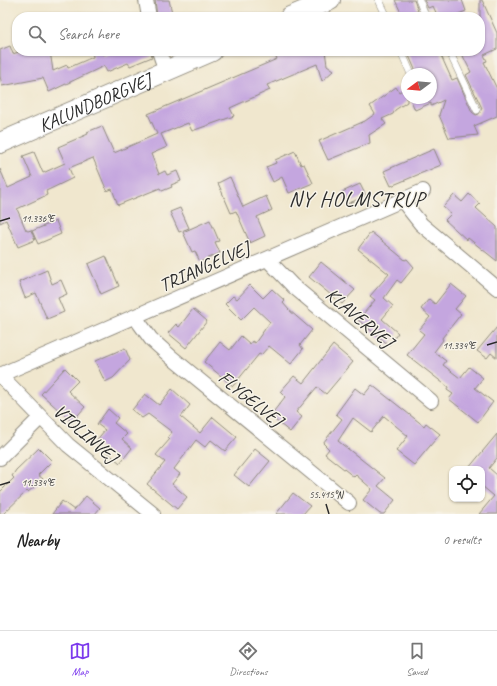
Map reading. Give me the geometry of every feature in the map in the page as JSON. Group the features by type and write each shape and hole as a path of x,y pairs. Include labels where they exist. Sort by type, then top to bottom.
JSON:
{"street":[{"path":"146,0 148,12"},
{"path":"302,12 330,0"},
{"path":"161,56 166,71"},
{"name":"KALUNDBORGVEJ","path":"0,143 200,56"},
{"name":"TRIANGELVEJ","path":"0,375 423,191"},
{"path":"402,200 421,224 497,288"},
{"name":"KLAVERVEJ","path":"268,259 293,286 431,401"},
{"name":"FLYGELVEJ","path":"135,317 151,339 171,357 349,503"},
{"name":"VIOLINVEJ","path":"0,375 40,418 68,445 145,512"},
{"path":"0,458 40,418"}],"lane":[{"path":"379,0 385,12"},
{"path":"419,0 424,12"},
{"path":"404,56 409,68"},
{"path":"451,56 477,110"}],"building":[{"path":"155,0 169,0 172,12 156,12"},
{"path":"395,0 414,0 418,11 401,12"},
{"path":"424,0 462,0 466,11 436,12 433,6 428,8"},
{"path":"480,0 482,0 497,33 497,49 485,55 485,12 480,12"},
{"path":"10,46 12,56 51,56 53,71 67,65 68,68 93,56 152,57 130,66 128,63 107,72 104,66 49,92 43,78 2,86 0,76 0,50"},
{"path":"276,56 326,56 327,65 334,70 322,81 317,64 267,85 270,90 230,108 234,116 192,131 188,123 161,134 167,147 151,154 159,174 165,171 167,175 177,171 181,181 171,185 172,187 162,191 160,188 118,205 112,189 107,191 93,158 69,168 73,178 46,191 47,195 17,209 26,230 31,230 35,240 18,247 6,220 0,223 0,169 8,188 32,177 23,156 34,152 43,173 65,163 58,147 102,126 114,153 157,134 148,114 277,59"},
{"path":"409,56 441,56 452,80 457,78 472,112 476,115 479,114 482,108 466,75 471,72 463,56 484,56 487,61 484,62 497,89 497,116 474,126 478,135 449,138 439,115 444,100 437,103 437,68 414,68"},
{"path":"396,87 399,92 401,91 401,104 404,104 395,110 393,114 382,119 386,124 369,135 370,143 328,160 319,141 365,121 375,114 370,106"},
{"path":"412,104 429,104 415,110"},
{"path":"434,149 441,165 391,186 384,171"},
{"path":"295,151 301,165 304,164 313,183 289,193 282,177 273,182 266,167 276,163 275,160"},
{"path":"230,177 243,207 266,196 272,210 257,217 265,236 250,243 236,211 231,213 218,183"},
{"path":"360,184 366,196 347,204 342,192"},
{"path":"469,194 480,204 476,208 497,227 497,261 468,238 467,240 445,220 451,214 443,207 454,195 462,202"},
{"path":"180,208 189,228 179,232 170,212"},
{"path":"210,220 219,241 215,242 220,253 200,262 195,251 192,252 183,232"},
{"path":"56,221 61,234 38,244 32,231"},
{"path":"371,232 405,260 407,259 414,267 401,283 397,280 384,298 393,306 382,319 398,333 389,345 358,320 375,300 370,296 389,274 358,249"},
{"path":"106,256 119,286 101,294 88,264"},
{"path":"321,262 355,290 342,304 309,277"},
{"path":"47,270 52,284 61,280 67,294 58,298 64,312 47,319 36,293 25,298 19,282"},
{"path":"451,284 466,296 455,309 461,314 442,338 443,340 434,352 446,361 443,365 460,378 469,367 483,378 475,388 493,402 478,422 449,399 453,394 447,390 448,387 407,355 424,334 419,330 430,317 421,309 429,299 435,304"},
{"path":"250,285 263,298 272,289 285,301 283,303 289,310 312,330 300,345 303,349 291,364 269,346 261,355 259,354 233,386 204,362 220,342 230,350 241,336 250,344 252,341 255,343 270,322 254,307 241,320 225,304 233,296 237,299"},
{"path":"193,309 207,321 186,348 168,333 176,324 179,327"},
{"path":"497,327 497,358 491,353 487,358 477,351"},
{"path":"333,345 353,362 326,394 317,387 296,412 302,417 290,432 270,416 285,397 280,392 294,376 303,383"},
{"path":"125,348 130,360 113,378 105,382 95,361"},
{"path":"65,368 78,381 68,391 85,407 72,422 41,394"},
{"path":"372,385 424,426 426,423 440,434 414,465 396,451 408,436 384,416 371,432 353,418 338,441 385,478 378,486 395,500 384,514 380,514 363,500 372,489 356,475 354,477 325,454 329,449 323,443 342,419 336,414 355,388 364,395"},
{"path":"172,389 190,405 181,417 200,433 213,417 237,437 225,451 211,440 205,447 196,440 174,469 180,474 172,484 187,497 177,509 147,484 165,462 156,455 170,439 168,437 172,432 148,414 142,418 132,410 145,394 159,405"},
{"path":"108,409 118,418 114,423 127,434 122,439 132,448 120,463 95,442 105,430 97,424"},
{"path":"497,434 497,458 489,468 497,475 497,514 479,514 494,496 485,488 485,466 470,466"},
{"path":"39,448 52,461 38,475 43,479 28,492 27,491 3,514 0,514 0,492 14,478 12,476 16,470"},
{"path":"255,449 270,461 249,487 234,475"},
{"path":"293,493 310,506 303,514 276,514"},
{"path":"86,496 100,508 95,514 52,514 62,501 74,510"}],"district":[{"name":"NY HOLMSTRUP","path":"357,199"}]}
